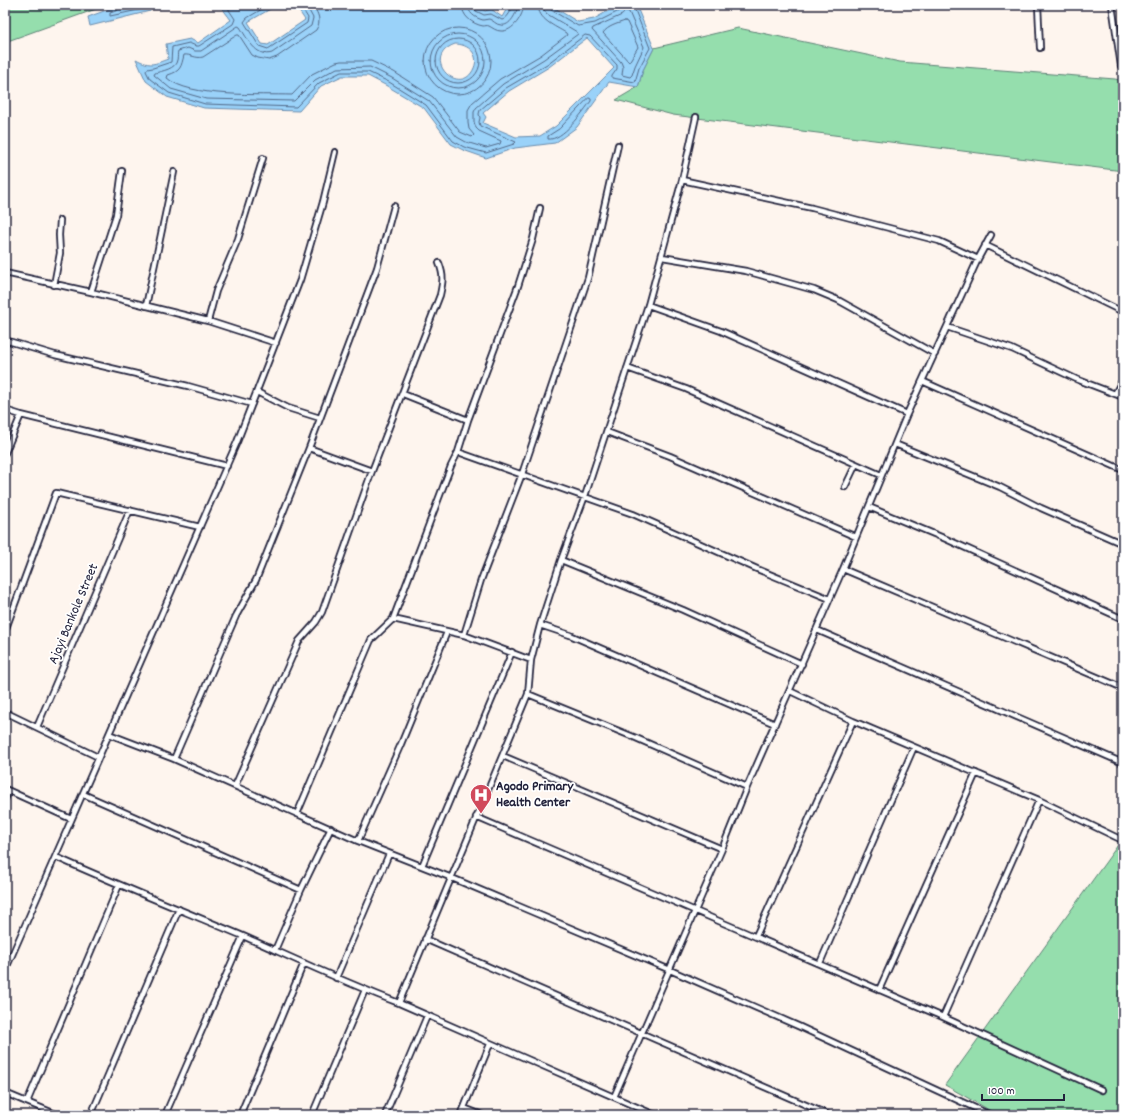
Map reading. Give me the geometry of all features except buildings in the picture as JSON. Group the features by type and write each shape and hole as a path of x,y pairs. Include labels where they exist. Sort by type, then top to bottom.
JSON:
{"street":[{"path":"1038,5 1040,48"},
{"path":"1112,5 1121,66"},
{"path":"399,1003 528,694 531,660 540,625 561,560 607,432 648,305 682,180 696,117"},
{"path":"464,635 482,580 522,474 588,278 618,145"},
{"path":"5,971 56,858 71,819 108,734 227,466 252,404 300,280 323,202 335,152"},
{"path":"208,321 216,291 238,239 263,158"},
{"path":"91,292 116,215 122,171"},
{"path":"146,306 174,172"},
{"path":"682,180 812,208 939,241 978,259"},
{"path":"174,758 236,616 256,580 309,448 377,268 394,206"},
{"path":"297,814 371,640 392,619 451,466 458,452 468,420 518,286 533,239 540,208"},
{"path":"54,285 60,253 60,220"},
{"path":"614,1097 722,849 747,787 817,630 907,414 978,259 991,235"},
{"path":"985,245 1123,312"},
{"path":"662,256 746,270 814,290 838,300 935,354"},
{"path":"235,786 268,707 299,641 316,622 322,612 372,471 440,295 443,274 439,263"},
{"path":"5,274 91,292 208,321 276,342"},
{"path":"648,305 722,331 907,414"},
{"path":"947,326 1012,349 1076,379 1123,397"},
{"path":"5,340 49,353 188,386 252,404"},
{"path":"627,368 686,389 881,474"},
{"path":"1115,394 1123,379"},
{"path":"922,381 1123,470"},
{"path":"256,392 288,408 320,418"},
{"path":"403,394 468,420"},
{"path":"5,410 227,466"},
{"path":"5,453 20,415"},
{"path":"607,432 670,456 856,537"},
{"path":"895,444 1000,487 1041,508 1123,544"},
{"path":"309,448 372,471"},
{"path":"458,452 633,514 757,569 830,599"},
{"path":"845,487 856,464"},
{"path":"5,631 56,493 200,527"},
{"path":"869,507 946,539 1123,619"},
{"name":"Ajayi Bankole Street","path":"37,727 130,510"},
{"path":"561,560 683,610 802,664"},
{"path":"843,569 1123,688"},
{"path":"392,619 464,635 531,660"},
{"path":"540,625 570,635 775,724"},
{"path":"817,630 1123,763"},
{"path":"358,841 401,744 447,632"},
{"path":"422,866 512,652"},
{"path":"790,691 853,721 1039,800 1122,840"},
{"path":"528,694 636,738 747,787"},
{"path":"5,712 98,757"},
{"path":"756,936 853,721"},
{"path":"108,734 174,758 358,841 452,878 670,970 798,1026 990,1115"},
{"path":"820,963 914,747"},
{"path":"503,756 722,849"},
{"path":"879,990 976,773"},
{"path":"5,798 7,790 71,819"},
{"path":"82,794 300,890"},
{"path":"943,1017 1039,800"},
{"path":"476,817 820,963 943,1017 1102,1090"},
{"path":"274,950 300,890 331,828"},
{"path":"336,978 389,854"},
{"path":"56,858 243,936 336,978 399,1003 655,1115"},
{"path":"26,1102 118,885"},
{"path":"91,1115 179,909"},
{"path":"165,1115 243,936"},
{"path":"425,939 642,1032 829,1115"},
{"path":"240,1115 304,963"},
{"path":"312,1115 365,990"},
{"path":"384,1115 427,1016"},
{"path":"461,1115 490,1044"},
{"path":"5,1093 58,1115"},
{"path":"464,1108 482,1115"}],"green space":[{"path":"5,5 82,6 107,5 5,42"},
{"path":"738,28 900,62 1115,79 1123,81 1123,171 673,115 616,100 638,87 643,70 654,48"},
{"path":"1123,838 1123,1115 998,1115 945,1085"}],"water":[{"path":"120,5 157,5 150,11 90,26 88,17"},
{"path":"229,5 277,5 248,22 262,44 268,45 305,20 295,5 476,5 485,11 491,9 502,17 509,5 550,5 578,22 594,19 618,7 618,5 636,5 654,48 643,70 638,87 609,82 577,127 555,143 515,148 486,158 451,144 424,108 368,76 342,76 321,86 299,111 204,108 167,97 146,81 136,59 149,64 156,63 168,59 166,44 190,39 198,43 231,20 222,8","holes":["587,38 614,68 556,126 540,136 516,137 483,123 486,117 483,113 509,91 549,67","455,44 460,44 468,48 472,51 475,58 474,68 468,76 460,79 453,78 446,73 441,66 441,58 445,50"]}],"place":[{"name":"Agodo Primary Health Center","path":"481,814"}]}
